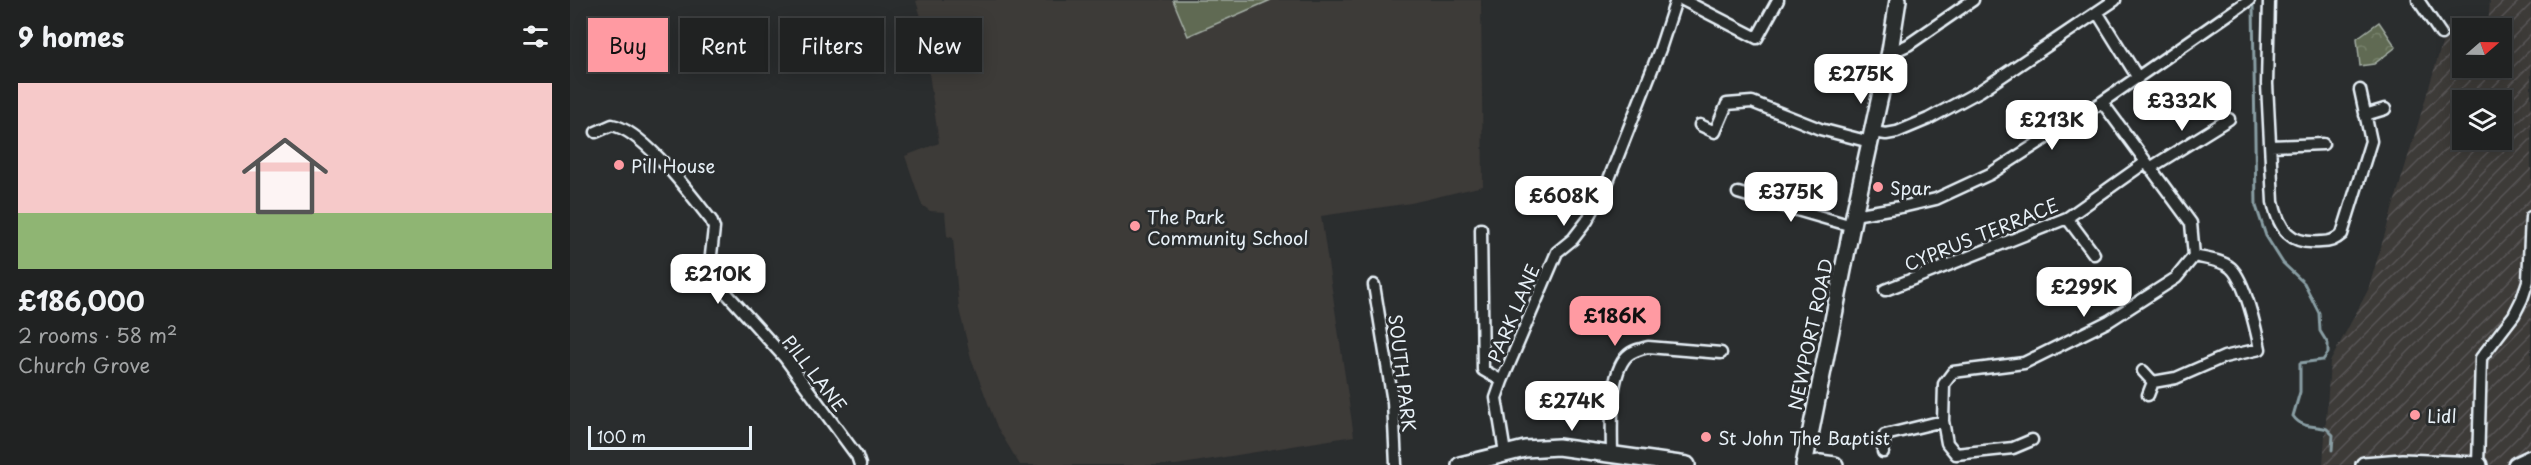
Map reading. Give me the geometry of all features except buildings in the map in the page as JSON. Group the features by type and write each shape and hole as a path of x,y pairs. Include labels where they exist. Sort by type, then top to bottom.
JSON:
{"street":[{"name":"PARK LANE","path":"1505,453 1496,398 1502,381 1557,252 1587,221 1607,184 1660,49 1676,0"},
{"path":"1683,0 1757,38 1778,0"},
{"name":"NEWPORT ROAD","path":"1804,465 1890,51 1898,0"},
{"path":"1890,51 1908,45 1973,0"},
{"path":"1700,125 1715,132 1728,104 1752,102 1820,129 1871,136 1896,132 1928,119 1980,91 2115,0"},
{"path":"1738,193 1853,221 1954,192 1990,174 2102,102 2249,0"},
{"path":"2269,0 2267,84 2273,202 2277,221 2284,231 2295,239 2311,243 2336,239 2342,234 2368,154 2370,141 2360,90"},
{"path":"2418,0 2441,34"},
{"path":"2097,12 2138,78"},
{"path":"2032,440 2013,448 1956,454 1947,442 1943,421 1944,384 1953,372 2024,363 2109,321 2176,278 2194,256 2191,223 2102,102"},
{"path":"2365,115 2385,109"},
{"name":"CYPRUS TERRACE","path":"1885,290 2067,218 2148,165 2229,119"},
{"name":"PILL LANE","path":"596,132 612,125 630,133 668,169 711,220 714,228 711,255 720,286 785,358 844,438 860,465"},
{"path":"2271,146 2323,144"},
{"path":"2364,465 2479,465 2481,358 2514,315 2522,299 2528,280 2531,217"},
{"path":"2067,218 2094,254"},
{"path":"1481,229 1483,370 1502,381"},
{"path":"2153,382 2176,378 2224,357 2261,354 2238,277 2229,266 2194,256"},
{"name":"SOUTH PARK","path":"1374,285 1393,402 1396,465"},
{"path":"1612,456 1615,388 1618,371 1626,356 1648,347 1721,353"},
{"path":"2143,371 2153,382"},
{"path":"2148,395 2153,382"},
{"path":"1883,452 1885,435 1943,421"},
{"path":"1460,465 1505,453 1558,447 1687,465"},
{"path":"2516,465 2531,458"},
{"path":"1808,465 1820,463 1835,465"}],"shaded area":[{"name":"The Park Community School","path":"1481,0 1483,186 1411,203 1321,216 1354,436 1176,465 1020,465 997,427 971,358 959,309 953,238 947,236 945,212 930,211 922,205 905,156 939,143 929,72 982,72 982,18 921,18 916,1"},
{"path":"2490,0 2531,0 2531,465 2323,465 2330,362 2368,290 2447,27 2452,25 2452,78 2512,78 2512,18 2489,18"}],"green space":[{"path":"1173,0 1271,0 1188,36"},
{"path":"2379,22 2396,47 2374,64 2360,66 2357,38"}],"waterway":[{"path":"2253,3 2256,206 2266,236 2283,263 2304,283 2319,313 2320,331 2328,344 2328,353 2323,360 2300,363 2300,392 2293,416 2304,425 2327,429 2333,435 2332,450"}],"place":[{"name":"Pill House","path":"619,165"},
{"name":"Spar","path":"1878,187"},
{"name":"The Park Community School","path":"1135,226"},
{"name":"Lidl","path":"2415,415"},
{"name":"St John The Baptist","path":"1706,437"}]}
